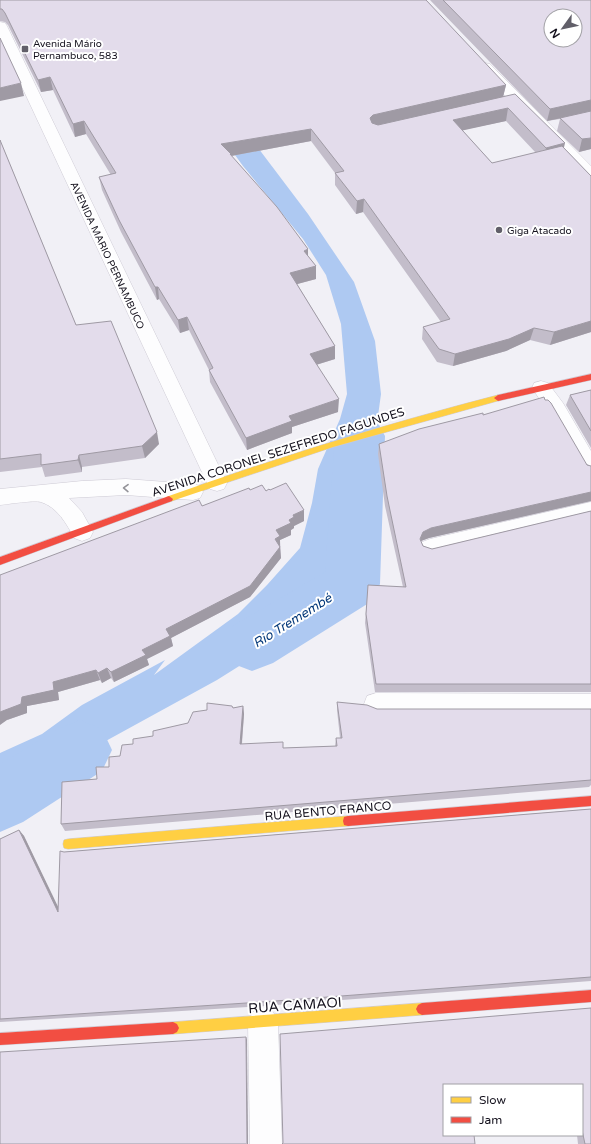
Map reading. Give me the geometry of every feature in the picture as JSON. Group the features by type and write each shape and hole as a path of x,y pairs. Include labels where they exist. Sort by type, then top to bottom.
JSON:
{"street":[{"name":"AVENIDA MARIO PERNAMBUCO","path":"0,27 217,483"},
{"path":"473,56 516,100 551,126 591,175"},
{"path":"500,104 516,100"},
{"name":"AVENIDA CORONEL SEZEFREDO FAGUNDES","path":"0,561 305,453 402,423 591,377"},
{"path":"541,388 556,408 591,469"},
{"path":"0,497 82,489 126,488 193,492"},
{"path":"42,493 60,502 74,516 82,532"},
{"path":"430,548 591,510"},
{"path":"376,704 591,705"},
{"name":"RUA BENTO FRANCO","path":"68,844 591,801"},
{"name":"RUA CAMAOI","path":"0,1039 263,1022 591,996"},
{"path":"263,1022 266,1144"}],"water":[{"path":"200,71 308,214 354,282 375,341 381,394 375,438 359,503 328,590 313,610 276,643 217,680 0,799 0,753 42,734 82,705 165,660 154,675 238,614 267,585 300,548 312,503 318,469 340,419 347,394 341,324 326,275 303,239 243,166 195,100"}],"building":[{"path":"0,0 426,0 506,85 373,115 370,118 372,123 378,125 515,94 565,143 546,148 508,108 453,120 492,163 562,146 591,176 591,321 554,332 534,328 509,339 455,354 439,349 423,327 450,319 364,199 357,201 335,173 344,171 311,129 221,144 277,207 308,249 304,251 316,266 290,273 335,346 310,354 339,399 289,416 292,421 246,438 209,370 213,368 187,317 178,320 158,287 155,287 119,220 99,177 116,173 84,121 73,124 50,77 38,80 5,13 2,9 0,9"},
{"path":"443,0 591,0 591,100 550,109"},
{"path":"0,38 21,83 0,88"},
{"path":"591,111 591,138 582,139 560,118"},
{"path":"0,140 76,325 111,321 157,432 142,446 79,455 78,460 41,465 41,454 0,459"},
{"path":"591,390 591,431 570,395"},
{"path":"544,397 545,400 548,400 551,403 587,465 591,466 591,492 431,528 423,532 420,539 423,546 432,549 591,511 591,684 376,684 366,614 368,585 406,587 387,496 379,444 419,429 483,413 483,415"},
{"path":"286,483 304,510 293,515 294,517 289,520 291,523 276,530 280,536 275,539 280,547 250,586 166,629 170,636 142,650 146,655 111,672 107,668 98,673 96,670 53,682 54,690 22,697 21,704 0,712 0,575 199,500 202,506 249,488 250,490 262,485 266,491"},
{"path":"337,702 367,705 377,709 591,709 591,780 61,824 62,782 97,779 96,767 109,767 109,757 120,756 122,745 133,744 133,739 153,736 153,731 188,723 193,712 207,710 207,703 232,706 233,708 243,706 240,744 283,742 283,748 337,746 336,738 342,738"},
{"path":"591,809 591,977 262,1002 0,1019 0,839 19,830 58,912 60,851 64,852"},
{"path":"591,1008 591,1144 585,1144 583,1135 583,1084 443,1084 443,1136 474,1136 475,1144 282,1144 280,1034"},
{"path":"246,1037 248,1144 0,1144 0,1052"}],"waterway":[{"name":"Rio Tremembé","path":"252,645 352,584 360,436"},
{"name":"Rio Tremembé","path":"0,800 80,750"}],"traffic: slow":[{"path":"169,499 332,444 498,398"},
{"path":"68,844 348,821"},
{"path":"173,1028 422,1009"}],"traffic: jam":[{"path":"498,398 591,377"},
{"path":"0,561 169,499"},
{"path":"348,821 591,801"},
{"path":"422,1009 591,996"},
{"path":"0,1039 173,1028"}],"place":[{"name":"Avenida Mário Pernambuco, 583","path":"25,49"},
{"name":"Giga Atacado","path":"499,230"}]}
